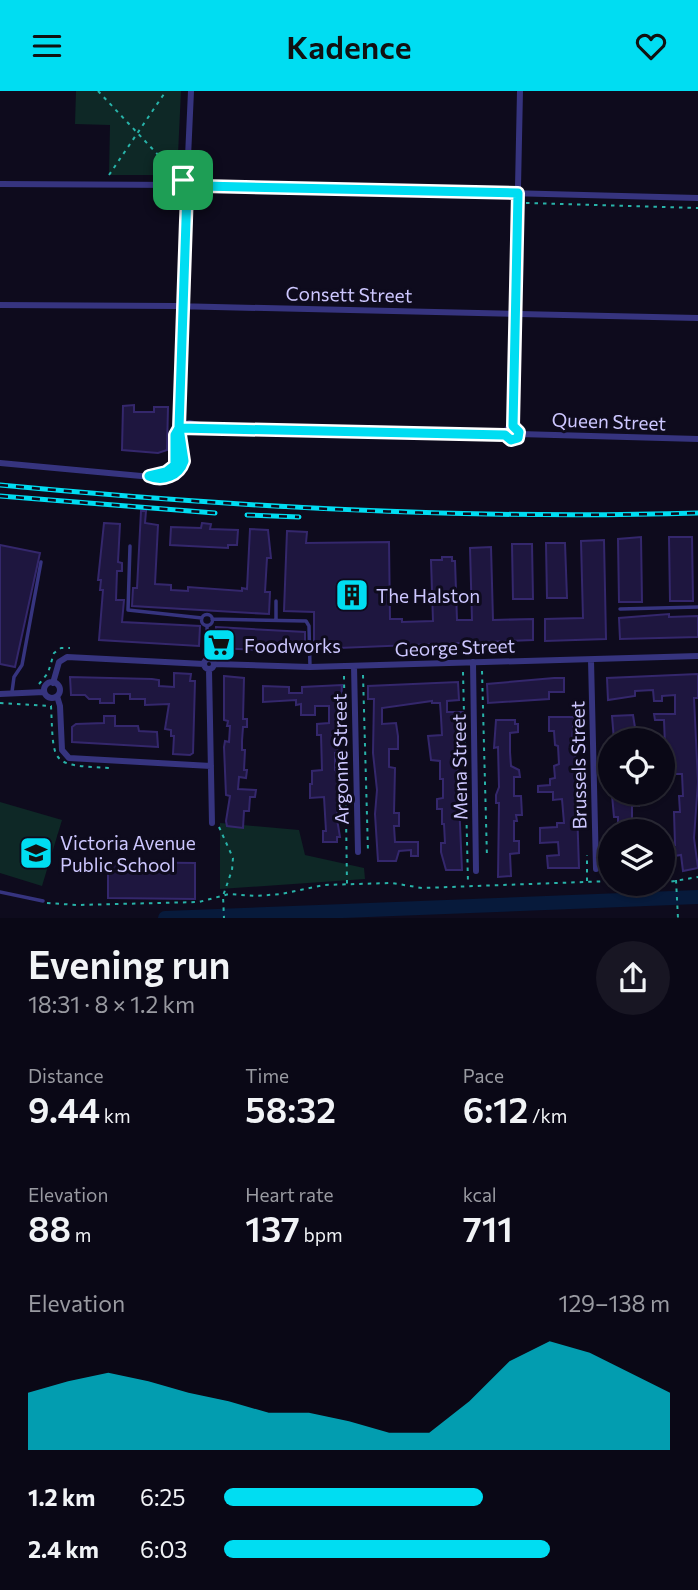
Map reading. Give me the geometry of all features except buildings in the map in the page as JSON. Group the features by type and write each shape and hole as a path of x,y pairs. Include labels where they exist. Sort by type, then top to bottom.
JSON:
{"street":[{"path":"0,463 163,478 182,468 184,448 179,428 190,188 187,179 191,91"},
{"path":"179,428 189,423 208,427 505,435 507,439 514,440 519,434 513,426 520,91"},
{"path":"181,185 187,179"},
{"path":"0,184 181,185 190,188 698,198"},
{"name":"Consett Street","path":"0,305 184,306 698,318"},
{"path":"505,435 507,429 513,426"},
{"name":"Queen Street","path":"519,434 698,439"},
{"name":"George Street","path":"53,683 59,662 67,657 310,667 698,656"},
{"name":"Brussels Street","path":"592,660 596,869"},
{"name":"Mena Street","path":"473,662 477,871"},
{"path":"209,664 212,823"},
{"name":"Argonne Street","path":"354,666 358,852"},
{"path":"44,692 47,685 53,683 60,690 57,696 62,750 69,758 211,766"},
{"path":"0,694 44,692 49,697 57,696"}],"lane":[{"path":"130,546 128,610 202,618 208,615 212,619 306,621 309,626 310,667"},
{"path":"12,694 14,677 22,666 41,562"},
{"path":"276,601 276,620"},
{"path":"620,609 698,607"},
{"path":"202,618 202,623 207,625"},
{"path":"209,664 207,625 212,619"},
{"path":"0,892 43,901"}],"path":[{"path":"98,91 177,175"},
{"path":"109,175 166,91"},
{"path":"525,203 698,208"},
{"path":"37,685 48,673 54,653 61,648 70,648"},
{"path":"482,671 487,858"},
{"path":"463,672 468,884"},
{"path":"363,675 368,852"},
{"path":"344,676 349,873 347,885"},
{"path":"0,703 51,706 53,750 57,758 68,766 111,768"},
{"path":"212,823 221,828 233,858 223,896 224,918"},
{"path":"587,882 587,855 596,855"},
{"path":"678,918 676,880 697,876"},
{"path":"43,901 53,905 199,902 229,894 281,894 324,885 392,883 422,888 468,884 598,882"}],"green space":[{"path":"76,91 181,91 177,175 109,175 110,125 75,124"},
{"path":"0,802 62,820 42,886 0,873"},
{"path":"220,823 299,830 305,855 364,868 365,879 220,889"}],"waterway":[{"path":"165,918 698,897"}],"railway":[{"path":"0,485 174,500 349,510 523,515 698,513"},
{"path":"0,496 215,513"},
{"path":"247,515 299,517"}],"place":[{"name":"The Halston","path":"352,595"},
{"name":"Foodworks","path":"219,645"},
{"name":"Victoria Avenue Public School","path":"36,853"}],"route":[{"path":"183,180 181,187 187,191 179,428 184,461 182,468 171,476 155,479 149,476 171,470 175,465 175,435 179,428 505,435 511,440 518,438 519,432 513,426 518,193 202,186 192,185 189,179 183,180"}]}
